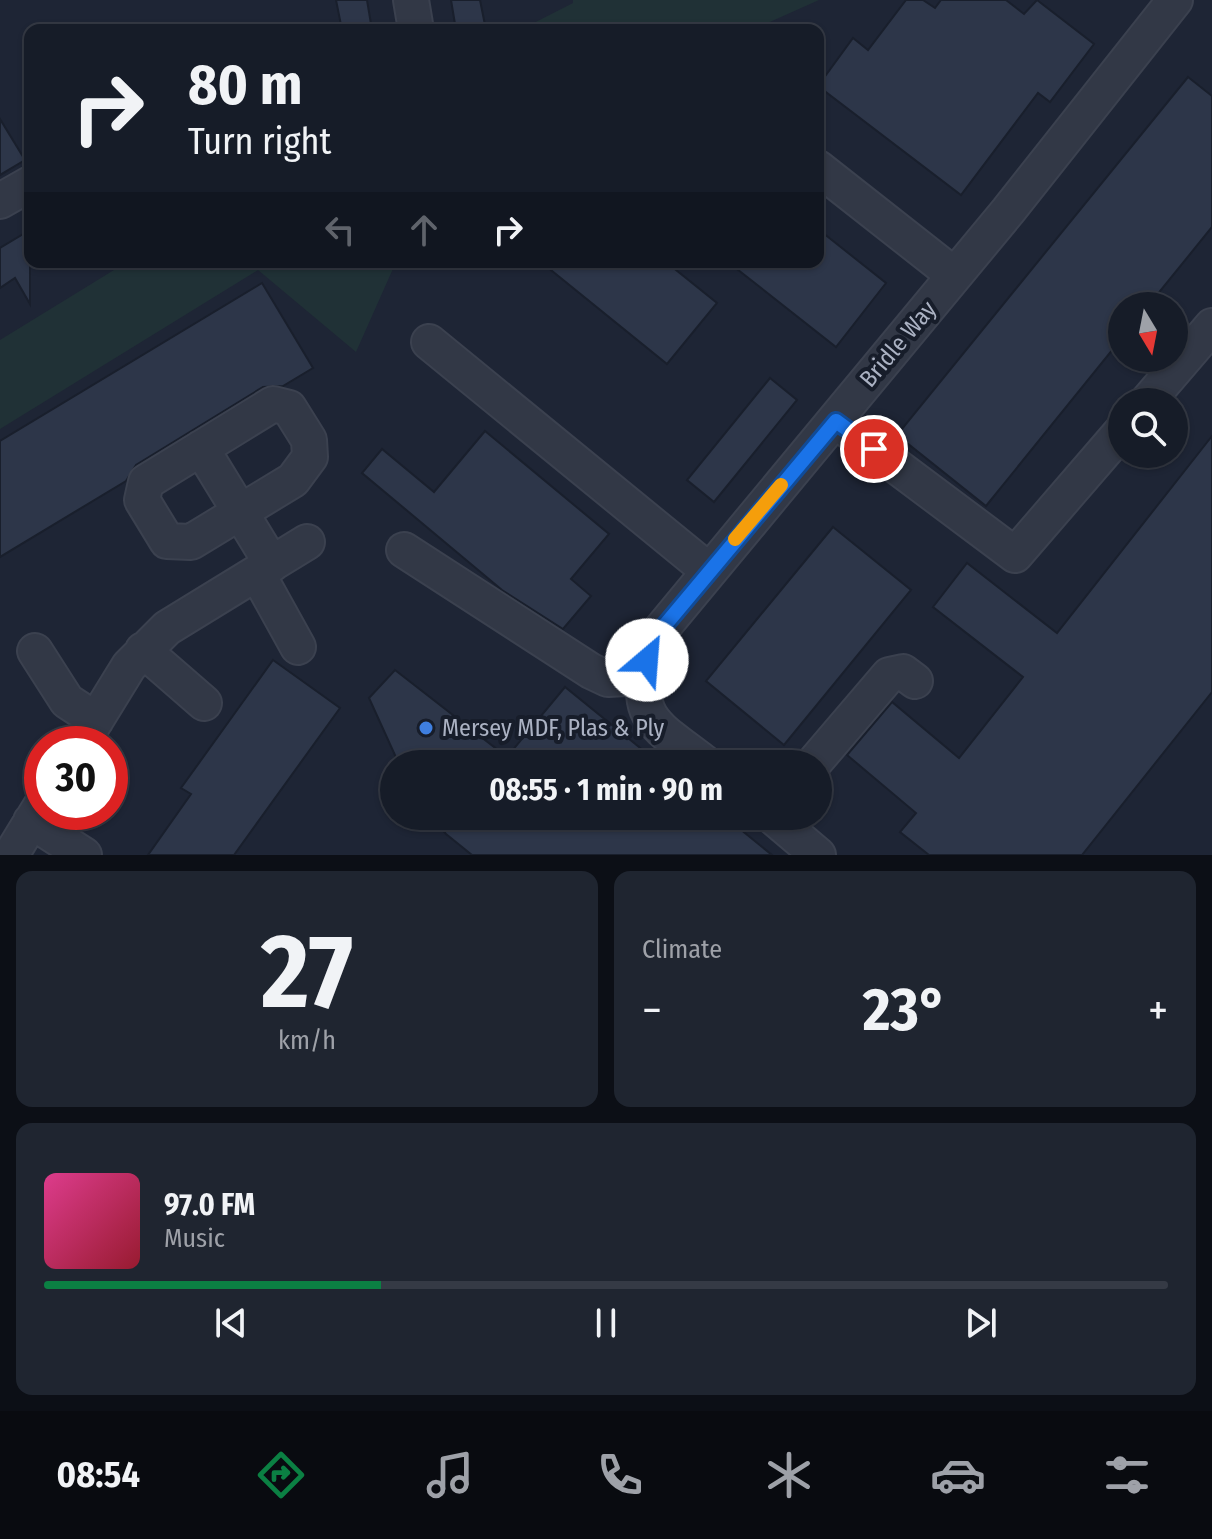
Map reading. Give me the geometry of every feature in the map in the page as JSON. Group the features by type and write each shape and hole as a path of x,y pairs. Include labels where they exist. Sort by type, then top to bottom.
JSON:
{"street":[{"path":"411,0 415,24"},
{"name":"Bridle Way","path":"688,750 650,721 641,686 650,643 836,421 1175,0"},
{"path":"824,173 954,275"},
{"path":"0,201 24,187"},
{"path":"1159,388 1212,326"},
{"path":"429,342 709,571"},
{"path":"273,404 289,408 309,440 310,457 293,480 241,510 191,542 167,541 142,500 146,482 273,404"},
{"path":"836,421 1015,555 1108,447"},
{"path":"201,448 241,510 298,647"},
{"path":"92,726 143,650 167,628 307,542"},
{"path":"404,550 591,671 608,679 643,677"},
{"path":"143,650 204,703"},
{"path":"35,651 84,726"},
{"path":"825,750 889,675 903,672 915,681"},
{"path":"21,828 84,855"},
{"path":"789,830 818,855"}],"shaded area":[{"path":"573,0 819,0 765,24 532,24 573,3"},
{"path":"117,268 393,268 356,352 258,270 0,429 0,340"}],"building":[{"path":"336,0 367,0 371,24 341,24"},
{"path":"451,0 480,0 485,24 455,24"},
{"path":"906,0 923,0 935,8 941,0 1006,0 1024,14 1037,0 1094,44 1050,102 1038,93 961,195 824,91 824,78 853,38 868,50"},
{"path":"1188,77 1212,96 1212,227 1159,292 1108,292 1108,355 986,506 897,435"},
{"path":"0,119 24,161 0,175"},
{"path":"24,234 24,268 30,268 30,304 15,278 0,288 0,248"},
{"path":"824,234 886,283 836,347 736,268 824,268"},
{"path":"548,268 673,268 717,303 667,364"},
{"path":"262,283 313,368 283,386 263,387 136,465 126,481 0,557 0,441"},
{"path":"770,378 797,400 714,502 687,480"},
{"path":"485,431 609,534 571,579 591,596 563,629 502,590 362,473 382,449 434,492"},
{"path":"1212,436 1212,692 1082,855 929,855 900,832 916,813 847,755 892,702 959,758 1023,677 933,607 967,563 1057,633"},
{"path":"833,527 911,590 784,745 706,681"},
{"path":"273,660 340,708 234,855 148,855 191,794 181,788"},
{"name":"Mersey MDF, Plas & Ply","path":"395,670 498,750 393,750 369,698"},
{"name":"Mersey MDF, Plas & Ply","path":"565,687 643,750 513,750"},
{"path":"443,830 741,830 772,855 472,855"}],"slow traffic":[{"path":"735,539 781,485"}],"place":[{"name":"Mersey MDF, Plas & Ply","path":"426,728"}],"route":[{"path":"647,660 650,643 836,421 874,449"}]}
